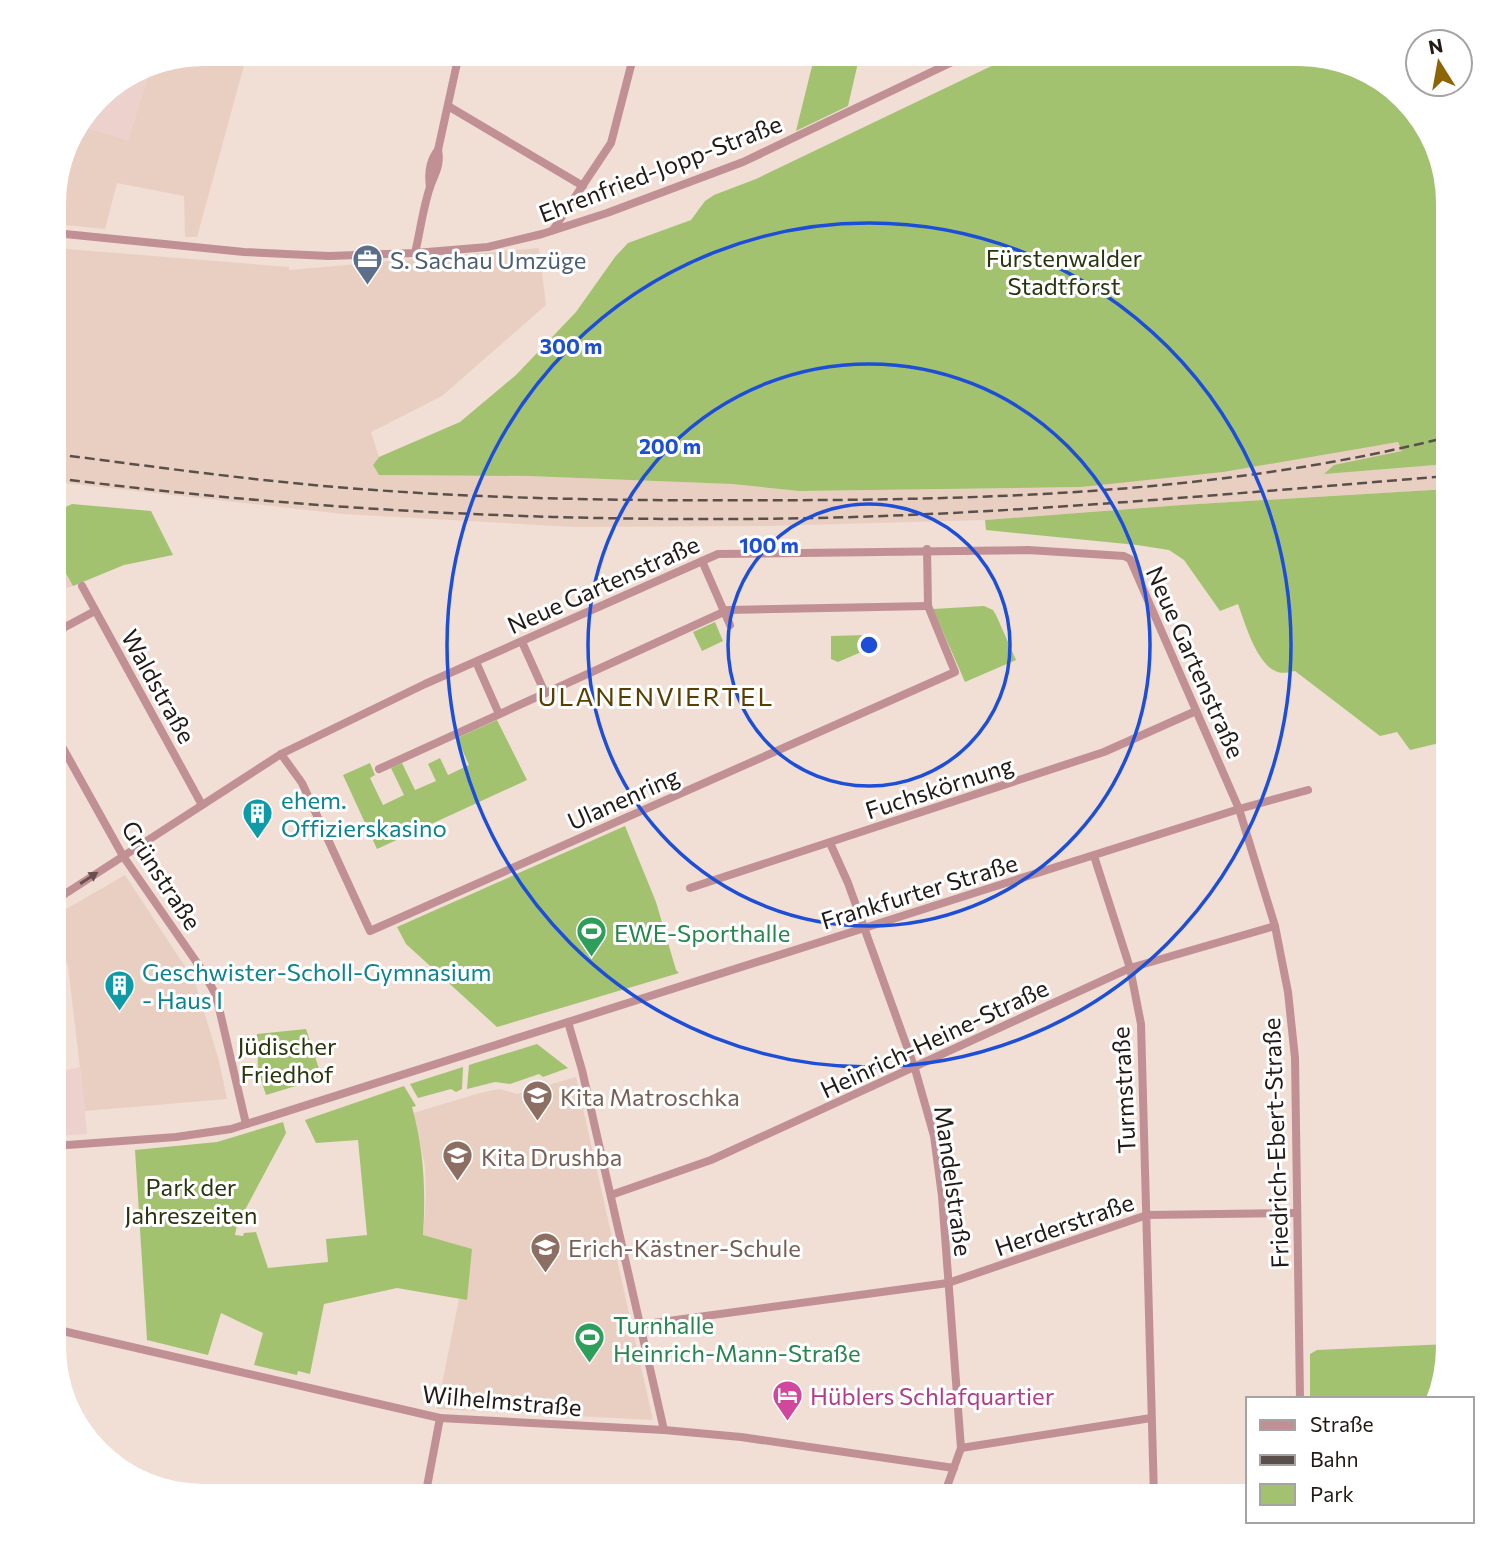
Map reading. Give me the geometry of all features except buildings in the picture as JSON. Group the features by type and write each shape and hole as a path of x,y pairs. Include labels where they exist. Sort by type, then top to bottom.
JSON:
{"street":[{"path":"415,253 430,187 438,172 438,150 456,67"},
{"path":"553,230 611,143 631,67"},
{"name":"Ehrenfried-Jopp-Straße","path":"67,234 330,257 488,247 607,214 743,162 942,67"},
{"path":"448,106 583,186"},
{"name":"Ulanenring","path":"281,754 302,783 370,931 955,672 928,606 927,550"},
{"name":"Neue Gartenstraße","path":"66,893 281,754 401,695 718,554 1028,550 1128,557 1239,809"},
{"path":"702,561 730,625"},
{"name":"Waldstraße","path":"82,586 202,805"},
{"path":"379,769 724,612 928,606"},
{"path":"67,626 95,611"},
{"path":"522,642 545,693"},
{"path":"476,662 499,714"},
{"name":"Fuchskörnung","path":"691,888 1104,752 1196,711"},
{"name":"Grünstraße","path":"67,754 123,856 202,970 216,996 246,1124"},
{"name":"Frankfurter Straße","path":"66,1145 176,1137 231,1129 1239,809 1308,790"},
{"name":"Friedrich-Ebert-Straße","path":"1239,809 1276,926 1288,992 1295,1058 1300,1397"},
{"name":"Mandelstraße","path":"830,843 848,883 915,1069 934,1136 942,1196 961,1448 950,1484"},
{"name":"Turmstraße","path":"1094,856 1130,968 1141,1024 1154,1484"},
{"name":"Heinrich-Heine-Straße","path":"611,1195 711,1160 915,1069 1130,968 1276,926"},
{"path":"568,1022 582,1070 664,1430"},
{"name":"Herderstraße","path":"639,1325 948,1283 1147,1215 1297,1213"},
{"name":"Wilhelmstraße","path":"66,1332 440,1418 747,1437 954,1468"},
{"path":"427,1484 440,1418"},
{"path":"961,1448 1151,1418"}],"shaded area":[{"path":"244,67 197,237 185,237 184,196 117,183 105,229 67,225 67,194 71,168 89,129 128,140 147,79 177,69"},
{"path":"147,79 128,140 89,129 113,100"},
{"path":"539,248 546,305 442,396 371,432 379,457 373,465 379,475 528,476 732,484 799,491 1081,487 1399,442 1403,451 1325,473 1436,465 1436,490 985,520 768,526 575,527 343,514 67,483 67,249 289,267 289,270"},
{"path":"67,575 73,586 67,588"},
{"path":"125,875 195,982 219,1061 227,1099 85,1111 66,962 66,909"},
{"path":"81,1067 87,1134 66,1135 66,1070"},
{"name":"Erich-Kästner-Schule","path":"576,1077 653,1420 437,1409 459,1299 467,1300 423,1235 425,1166 413,1113 480,1093 499,1089 517,1094"}],"green space":[{"path":"812,67 857,67 848,106 796,131"},
{"name":"Fürstenwalder Stadtforst","path":"989,67 1308,67 1351,77 1382,95 1402,113 1421,143 1433,177 1436,203 1436,465 1324,474 1334,465 1402,451 1398,442 1223,472 1081,487 799,491 732,484 528,476 379,475 373,465 379,457 460,422 516,375 576,312 628,243 691,220 705,201 714,195 756,179"},
{"path":"1436,490 1436,744 1410,750 1397,732 1380,736 1295,671 1282,673 1271,668 1258,653 1238,604 1220,611 1184,560 1169,550 986,530 985,520"},
{"path":"72,504 151,511 173,555 124,565 73,586 67,575 67,506"},
{"path":"984,606 993,610 996,615 1016,660 965,682 933,609"},
{"path":"715,622 723,641 702,651 693,632"},
{"path":"865,635 866,650 838,662 831,659 831,636"},
{"path":"497,720 527,780 377,849 343,775 370,763 375,775 370,778 383,805 404,795 391,768 402,763 415,790 436,781 428,764 440,758 448,775 469,765 457,738"},
{"path":"625,826 656,902 679,973 497,1027 406,944 397,927"},
{"name":"Jüdischer Friedhof","path":"306,1029 322,1078 266,1095 258,1070 257,1034"},
{"path":"537,1044 568,1068 510,1084 495,1082 467,1089 469,1065"},
{"path":"463,1067 462,1089 456,1092 451,1089 418,1098 410,1084"},
{"name":"Park der Jahreszeiten","path":"404,1086 416,1106 412,1107 423,1171 423,1235 472,1249 467,1300 397,1288 324,1304 310,1374 298,1371 297,1375 254,1365 263,1333 221,1313 208,1355 147,1340 135,1150 217,1142 283,1122 286,1133 237,1225 235,1235 243,1236 244,1233 256,1232 268,1268 328,1262 326,1239 367,1235 358,1140 316,1143 305,1120"},
{"path":"1436,1345 1433,1374 1426,1397 1310,1397 1310,1354 1317,1350"}],"railway":[{"path":"67,456 281,482 443,494 638,500 833,500 1065,493 1142,487 1296,468 1436,440"},
{"path":"67,479 245,499 435,512 722,519 976,512 1436,477"}],"place":[{"name":"S. Sachau Umzüge","path":"367,286"},
{"name":"ehem. Offizierskasino","path":"258,840"},
{"name":"EWE-Sporthalle","path":"591,959"},
{"name":"Geschwister-Scholl-Gymnasium - Haus I","path":"119,1012"},
{"name":"Kita Matroschka","path":"537,1123"},
{"name":"Kita Drushba","path":"458,1183"},
{"name":"Erich-Kästner-Schule","path":"545,1274"},
{"name":"Turnhalle Heinrich-Mann-Straße","path":"590,1365"},
{"name":"Hüblers Schlafquartier","path":"787,1422"}],"district":[{"name":"ULANENVIERTEL","path":"656,695"}]}
